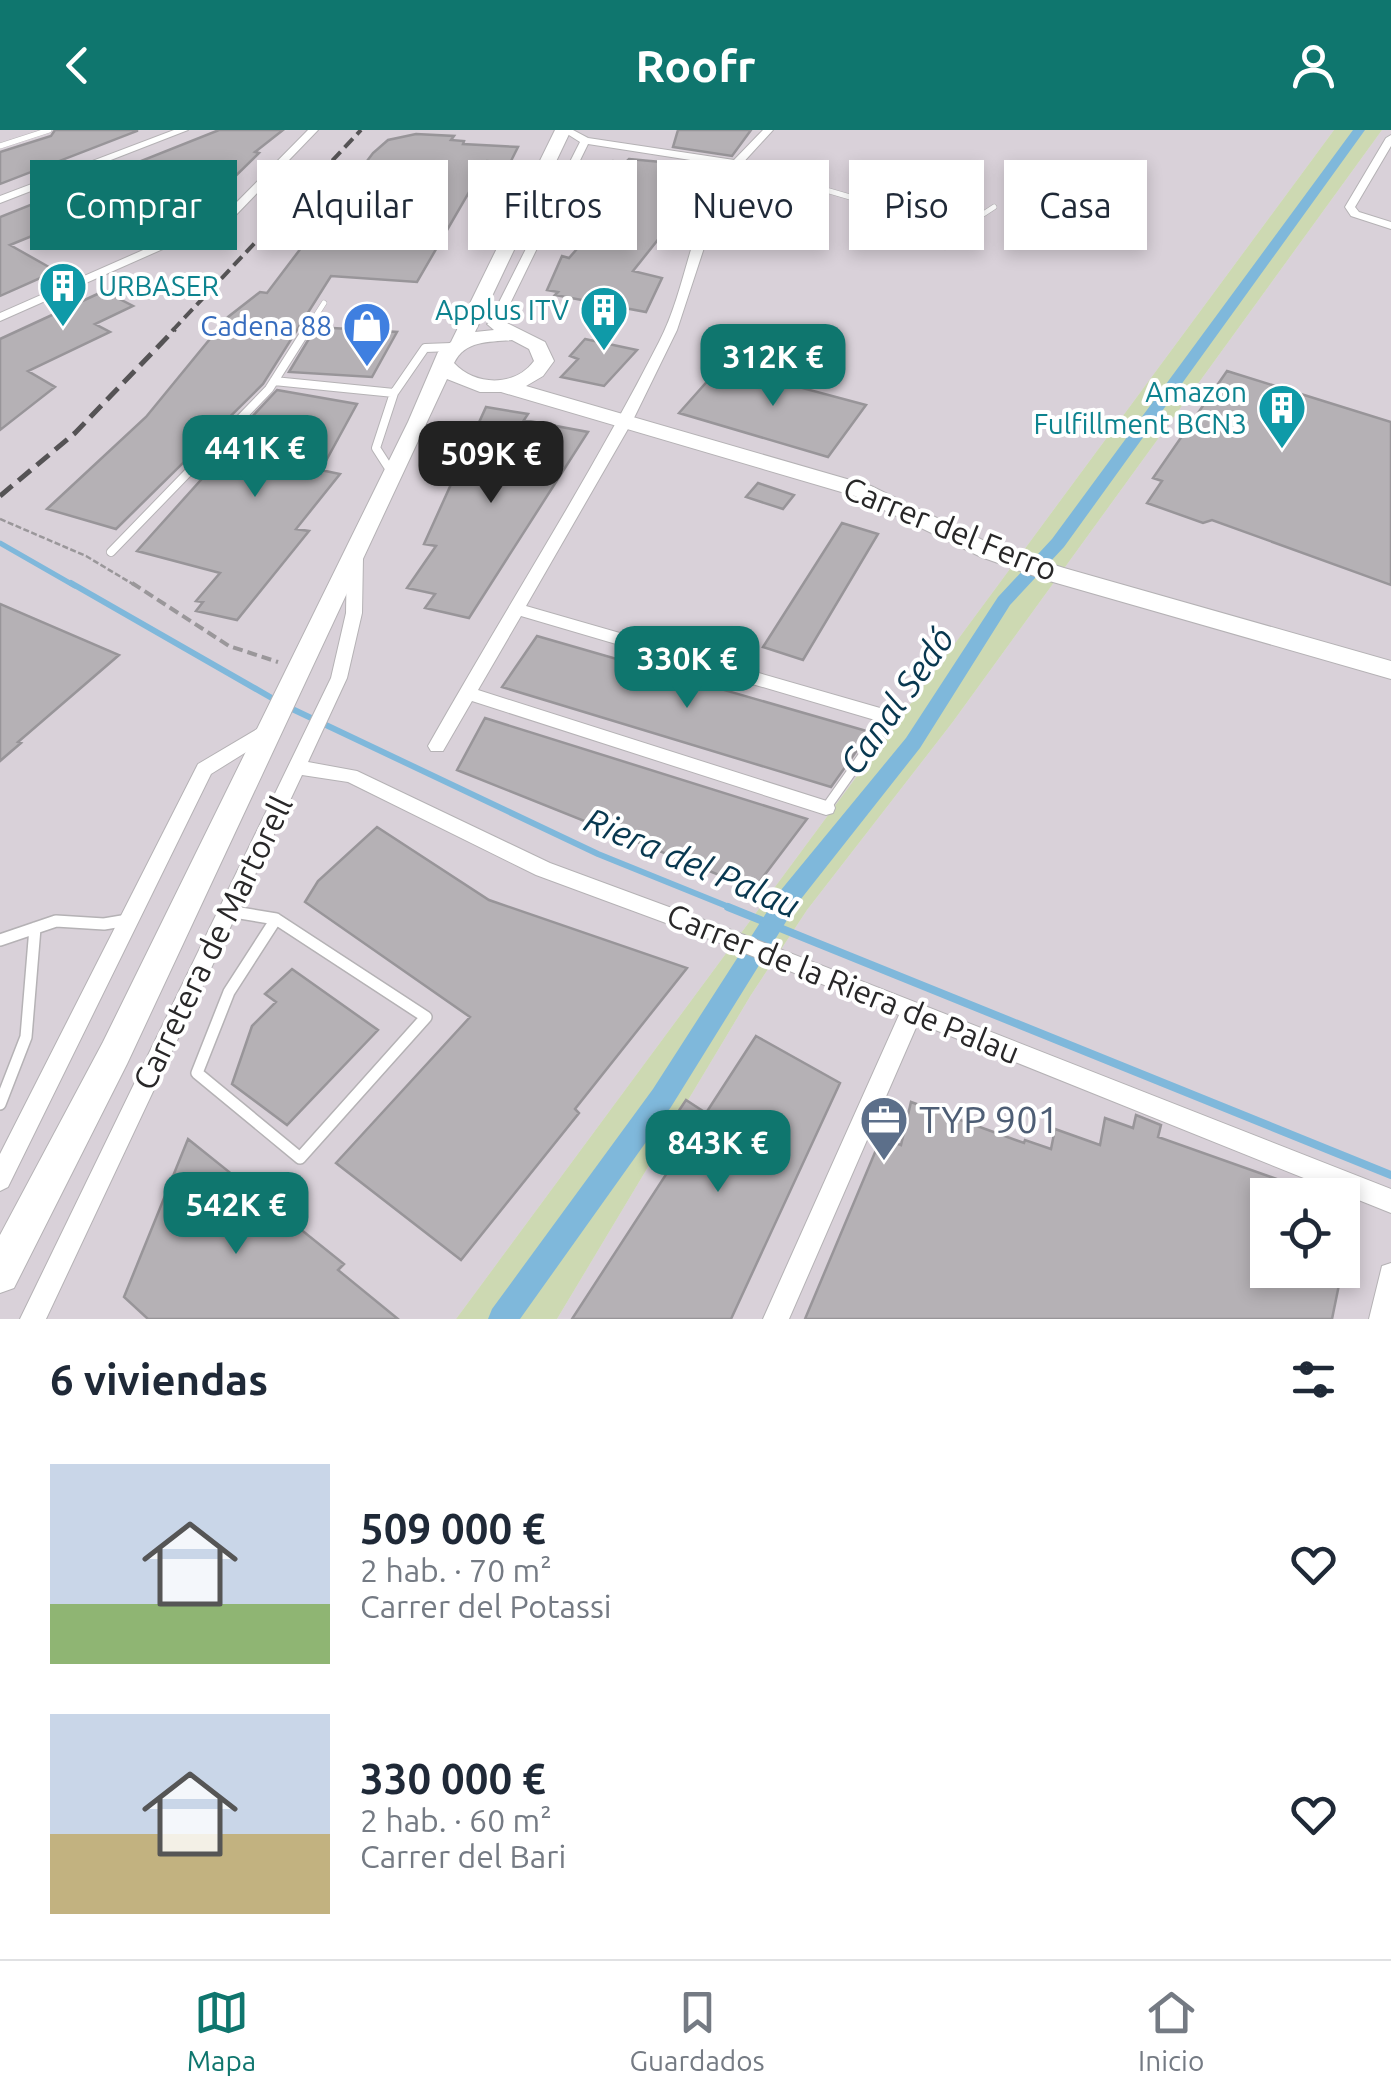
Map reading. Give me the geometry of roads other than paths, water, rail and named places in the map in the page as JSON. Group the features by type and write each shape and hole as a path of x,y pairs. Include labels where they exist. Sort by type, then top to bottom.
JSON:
{"main road":[{"name":"Carretera de Martorell","path":"548,160 565,130"},
{"name":"Carretera de Martorell","path":"0,1274 115,1053 268,729 420,422 433,381 453,351 505,250"},
{"path":"420,422 445,402 520,381 538,371 544,361 542,351 528,339 504,328 483,295"},
{"path":"493,386 459,379 453,351 504,328"},
{"path":"538,371 566,406"},
{"name":"Carrer del Ferro","path":"493,386 863,491 1010,560 1391,670"}],"street":[{"path":"0,200 183,130"},
{"path":"0,317 229,216 313,130"},
{"name":"Carretera de Martorell","path":"565,130 583,139"},
{"path":"741,160 768,130"},
{"path":"1391,138 1350,207 1355,214 1391,226"},
{"path":"553,160 583,139 712,160"},
{"path":"504,328 583,139"},
{"path":"436,746 625,422 638,390 668,339 700,250"},
{"name":"Carretera de Martorell","path":"34,1319 338,678 354,613 355,557"},
{"path":"516,609 881,714 888,720"},
{"path":"468,693 826,808"},
{"path":"0,1179 204,769 268,729"},
{"name":"Carrer de la Riera de Palau","path":"297,767 351,776 543,869 727,937 1391,1201"},
{"path":"776,1319 912,1011"},
{"path":"1382,1319 1391,1276"}],"lane":[{"path":"0,146 50,130"},
{"path":"984,214 994,207"},
{"path":"111,552 274,381 324,303"},
{"path":"394,476 376,448 394,393 425,348 453,351"},
{"path":"274,381 394,393"},
{"path":"826,808 888,720"},
{"path":"228,911 276,919 426,1017 300,1158 197,1073 229,992 276,919"},
{"path":"0,940 56,921 104,924 128,920"},
{"path":"0,1104 26,1037 36,928"}],"waterway":[{"name":"Canal Sedó","path":"502,1319 662,1098 789,897 913,743 1004,601 1058,543 1359,130"},
{"name":"Riera del Palau","path":"0,543 75,586"},
{"name":"Riera del Palau","path":"71,583 277,701"},
{"name":"Riera del Palau","path":"288,707 598,854 734,909"},
{"name":"Riera del Palau","path":"728,907 1391,1175"}],"railway":[{"path":"172,331 361,130"},
{"path":"0,496 75,433 175,329"}],"place":[{"name":"URBASER","path":"63,328"},
{"name":"Applus ITV","path":"604,352"},
{"name":"Cadena 88","path":"367,368"},
{"name":"Amazon Fulfillment BCN3","path":"1282,450"},
{"name":"TYP 901","path":"884,1162"}]}
